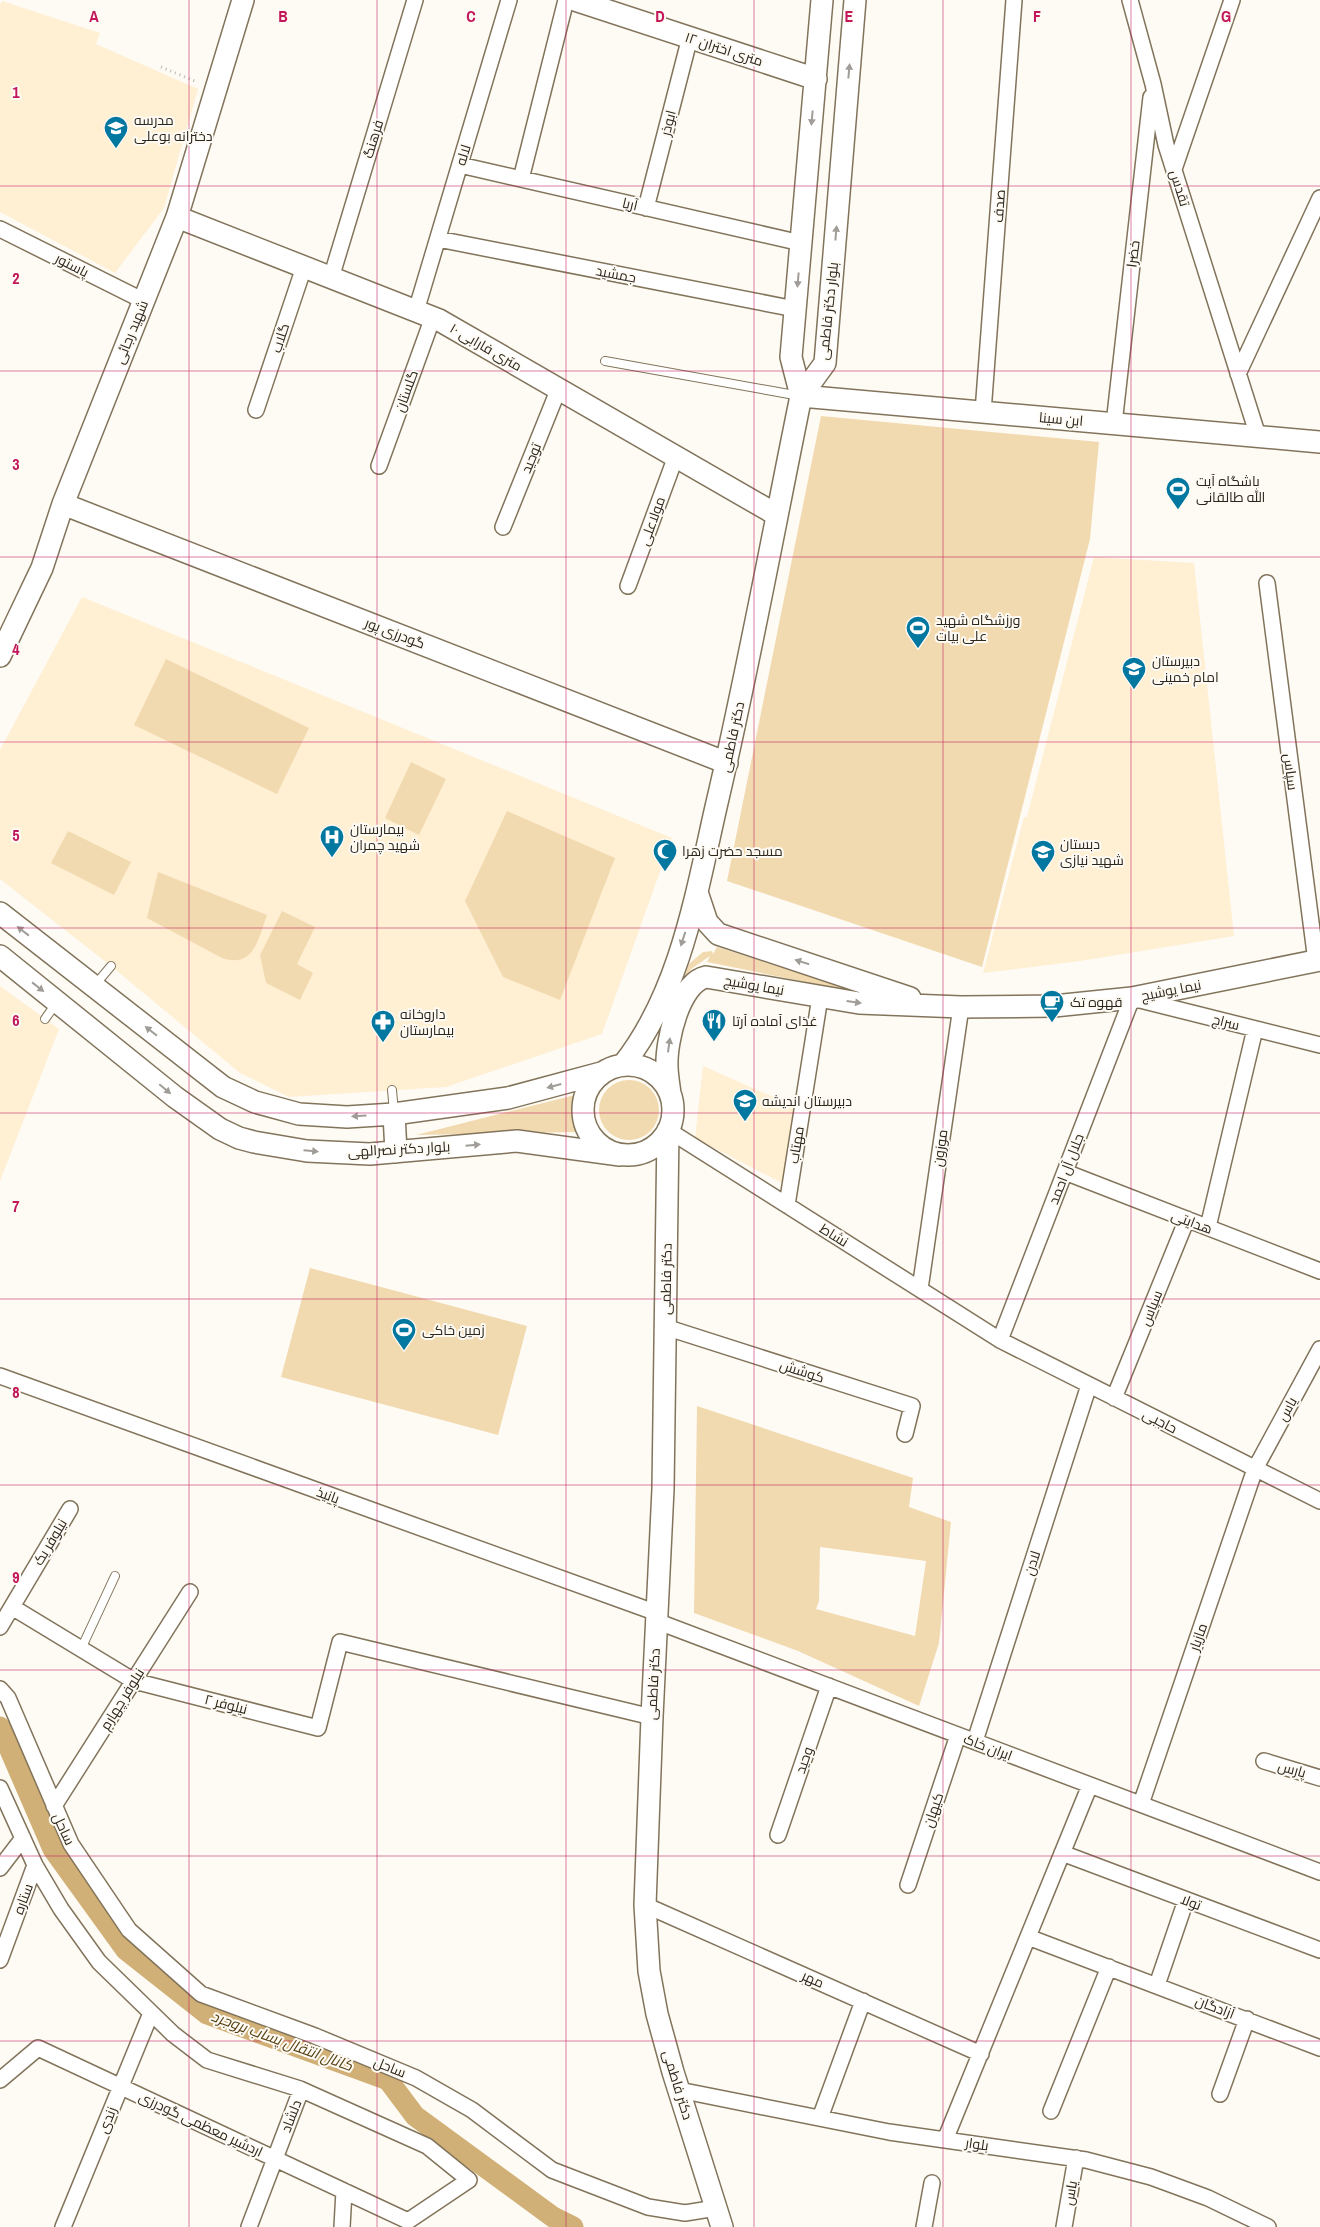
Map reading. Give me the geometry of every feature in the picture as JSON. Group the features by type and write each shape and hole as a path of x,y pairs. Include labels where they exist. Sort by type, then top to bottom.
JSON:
{"street":[{"name":"شهید رجائی","path":"0,656 42,568 63,504 177,218 243,0"},
{"name":"فرهنگ","path":"331,278 415,0"},
{"name":"لاله","path":"424,314 438,239 509,0"},
{"path":"521,179 566,0"},
{"name":"۱۲ متری اختران","path":"575,0 601,4 690,37 816,79"},
{"path":"801,396 790,357 822,0"},
{"name":"بلوار دکتر فاطمی","path":"801,396 825,363 855,0"},
{"name":"صدف","path":"983,412 1014,0"},
{"name":"تقدس","path":"1130,0 1153,84 1166,145 1258,436"},
{"path":"1174,168 1232,0"},
{"name":"ابوذر","path":"646,208 690,37"},
{"name":"خضرا","path":"1114,424 1153,84"},
{"name":"آریا","path":"460,165 801,243"},
{"path":"1238,374 1320,198"},
{"name":"۱۰ متری فارابی","path":"177,218 424,314 559,388 777,515"},
{"name":"پاستور","path":"0,229 144,301"},
{"name":"جمشید","path":"438,239 795,309"},
{"name":"گلاب","path":"256,410 304,267"},
{"name":"گلستان","path":"379,466 424,314"},
{"name":"توحید","path":"503,527 559,388"},
{"name":"ابن سینا","path":"801,396 1319,440"},
{"name":"دکتر فاطمی","path":"623,1065 648,1028 671,976 697,892 727,763 801,396"},
{"name":"مولاعلی","path":"628,586 676,456"},
{"name":"گودرزی پور","path":"63,504 727,763"},
{"name":"سپاس","path":"1267,583 1318,960"},
{"name":"نیما یوشیج","path":"697,892 708,922 718,934 931,1006"},
{"path":"0,913 223,1087 248,1098 299,1114 347,1117 394,1114 508,1098 601,1073 612,1067 635,1065 651,1072 664,1084 670,1094 673,1112 668,1130 654,1148 643,1153 620,1155 599,1145 591,1137 582,1115 583,1103 586,1092 601,1073"},
{"name":"بلوار دکتر نصرالهی","path":"0,956 175,1097 220,1129 239,1138 307,1151 370,1154 517,1141 620,1155"},
{"name":"نیما یوشیج","path":"670,1094 667,1065 670,1040 685,994 698,979 710,977 859,1003 960,1007 1054,1006 1132,998 1318,960"},
{"name":"مهتاب","path":"787,1205 820,996"},
{"name":"سراج","path":"1132,998 1320,1045"},
{"name":"جلال آل احمد","path":"1000,1340 1132,998"},
{"name":"موزون","path":"920,1289 960,1007"},
{"path":"1208,1228 1255,1029"},
{"path":"394,1114 396,1152"},
{"name":"دکتر فاطمی","path":"668,1130 663,1489 645,1905 649,1971 657,2014 719,2218"},
{"name":"نشاط","path":"668,1130 1000,1340"},
{"name":"هدایتی","path":"1065,1172 1320,1271"},
{"name":"سپاس","path":"1114,1398 1187,1219"},
{"name":"کوشش","path":"665,1327 912,1406 905,1434"},
{"name":"حاجبی","path":"1000,1340 1320,1501"},
{"name":"یاس","path":"1255,1469 1320,1349"},
{"name":"پانیذ","path":"0,1376 657,1617"},
{"name":"لادن","path":"975,1742 1089,1385"},
{"name":"مازیار","path":"1141,1804 1255,1469"},
{"name":"نیلوفر یک","path":"0,1627 70,1509"},
{"name":"نیلوفر چهارم","path":"54,1806 190,1592"},
{"name":"نیلوفر ۲","path":"12,1607 134,1681 318,1728 340,1642 652,1717"},
{"name":"ایران خاک","path":"657,1617 829,1686 1320,1872"},
{"name":"وحید","path":"778,1834 829,1686"},
{"name":"ساحل","path":"0,1689 8,1698 70,1844 129,1930 201,1994 315,2036 416,2078 472,2110 552,2170 648,2207 719,2218"},
{"name":"کیهان","path":"908,1885 958,1735"},
{"name":"پارس","path":"1264,1761 1320,1776"},
{"path":"946,2140 1090,1785"},
{"path":"0,1788 35,1865 61,1909 99,1962 151,2013 207,2060 301,2090 427,2146 469,2180 408,2224"},
{"path":"0,1868 23,1838"},
{"name":"تولا","path":"1062,1853 1320,1950"},
{"name":"ستاره","path":"2,1951 35,1865"},
{"path":"1157,1985 1186,1900"},
{"name":"مهر","path":"645,1905 981,2054"},
{"name":"آزادگان","path":"1028,1937 1320,2048"},
{"path":"1051,2111 1109,1967"},
{"path":"820,2118 863,2001"},
{"name":"زندی","path":"63,2227 151,2013"},
{"path":"1220,2094 1247,2019"},
{"name":"اردشیر معظمی گودرزی","path":"0,2080 38,2048 344,2191 408,2224"},
{"name":"دلشاد","path":"249,2227 301,2090"},
{"name":"بلوار","path":"679,2090 889,2132 1076,2158 1151,2177 1208,2198 1268,2227"},
{"name":"یاس","path":"1064,2227 1076,2158"},
{"path":"924,2227 932,2183"},
{"path":"342,2227 344,2191"}],"lane":[{"path":"605,361 801,396"},
{"path":"94,986 111,966"},
{"path":"45,1019 57,1002"},
{"path":"392,1090 394,1114"},
{"path":"81,1648 115,1576"}],"path":[{"path":"161,67 216,90"}],"shaded area":[{"name":"مدرسه دخترانه بوعلی","path":"2,1 100,33 96,44 198,89 164,208 115,273 0,212 0,5"},
{"name":"ورزشگاه شهید علی بیات","path":"821,416 1099,442 1090,539 982,967 727,881"},
{"name":"دبیرستان امام خمینی","path":"1094,557 1194,563 1234,936 1080,961 983,973 1024,817 1027,817"},
{"name":"بیمارستان شهید چمران","path":"82,597 672,838 602,1034 446,1087 289,1097 240,1073 111,966 0,879 0,750"},
{"path":"166,659 309,728 277,794 134,725"},
{"path":"411,762 446,779 419,835 385,818"},
{"path":"507,811 615,858 560,1000 503,977 465,901"},
{"path":"68,831 131,862 114,895 51,863"},
{"path":"158,872 267,915 258,941 248,955 241,959 233,960 222,958 147,918"},
{"path":"282,911 315,927 297,964 313,973 300,1000 266,983 260,955"},
{"path":"717,947 869,995 707,962 710,956 691,969 661,1037 689,964 703,952 712,951 713,954"},
{"path":"0,986 59,1029 0,1181"},
{"name":"دبیرستان اندیشه","path":"703,1066 796,1107 782,1183 695,1138"},
{"path":"629,1080 646,1085 654,1093 659,1110 654,1127 646,1135 629,1140 612,1135 604,1127 599,1110 604,1093 612,1085"},
{"path":"575,1095 577,1132 416,1135"},
{"name":"زمین خاکی","path":"310,1268 527,1326 498,1435 281,1377"},
{"path":"697,1406 913,1478 909,1507 951,1522 939,1643 919,1706 798,1651 694,1613","holes":["820,1547 926,1561 915,1636 816,1609 819,1601"]}],"waterway":[{"name":"کانال انتقال پساب بروجرد","path":"0,1727 53,1849 126,1950 207,2014 388,2080 415,2116 553,2217 573,2227"}],"place":[{"name":"مدرسه دخترانه بوعلی","path":"116,149"},
{"name":"باشگاه آیت الله طالقانی","path":"1178,510"},
{"name":"ورزشگاه شهید علی بیات","path":"918,649"},
{"name":"دبیرستان امام خمینی","path":"1134,690"},
{"name":"بیمارستان شهید چمران","path":"332,858"},
{"name":"مسجد حضرت زهرا","path":"665,872"},
{"name":"دبستان شهید نیازی","path":"1043,873"},
{"name":"قهوه تک","path":"1052,1023"},
{"name":"غذای آماده آرتا","path":"714,1042"},
{"name":"داروخانه بیمارستان","path":"383,1043"},
{"name":"دبیرستان اندیشه","path":"745,1122"},
{"name":"زمین خاکی","path":"404,1351"}]}
